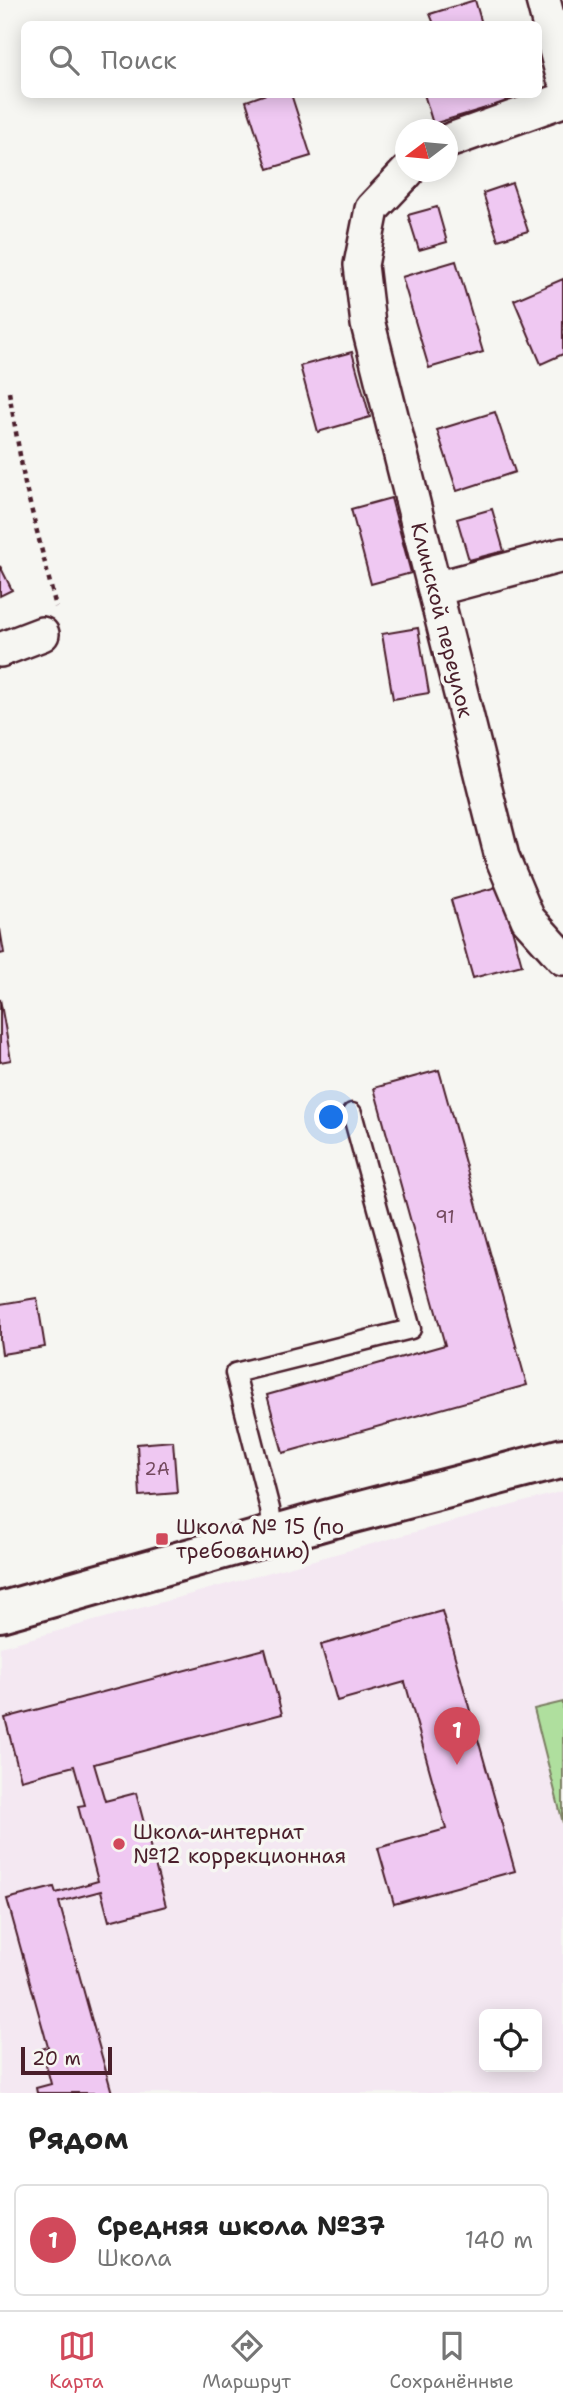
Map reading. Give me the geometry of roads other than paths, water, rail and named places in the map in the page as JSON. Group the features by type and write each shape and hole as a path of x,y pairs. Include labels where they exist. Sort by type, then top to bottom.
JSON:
{"main road":[{"path":"0,1612 272,1535 563,1458"}],"street":[{"path":"543,0 563,76"},
{"path":"458,137 563,100"},
{"name":"Клинской переулок","path":"398,182 372,209 362,265 368,324 502,857 528,919 563,958"},
{"path":"435,589 563,555"},
{"path":"0,650 42,634"}],"lane":[{"path":"272,1535 270,1509 234,1373 411,1329 352,1113"}],"place":[{"name":"Школа № 15 (по требованию)","path":"162,1539"},
{"name":"Средняя школа №37","path":"457,1765"},
{"name":"Школа-интернат №12 коррекционная","path":"119,1844"}]}
